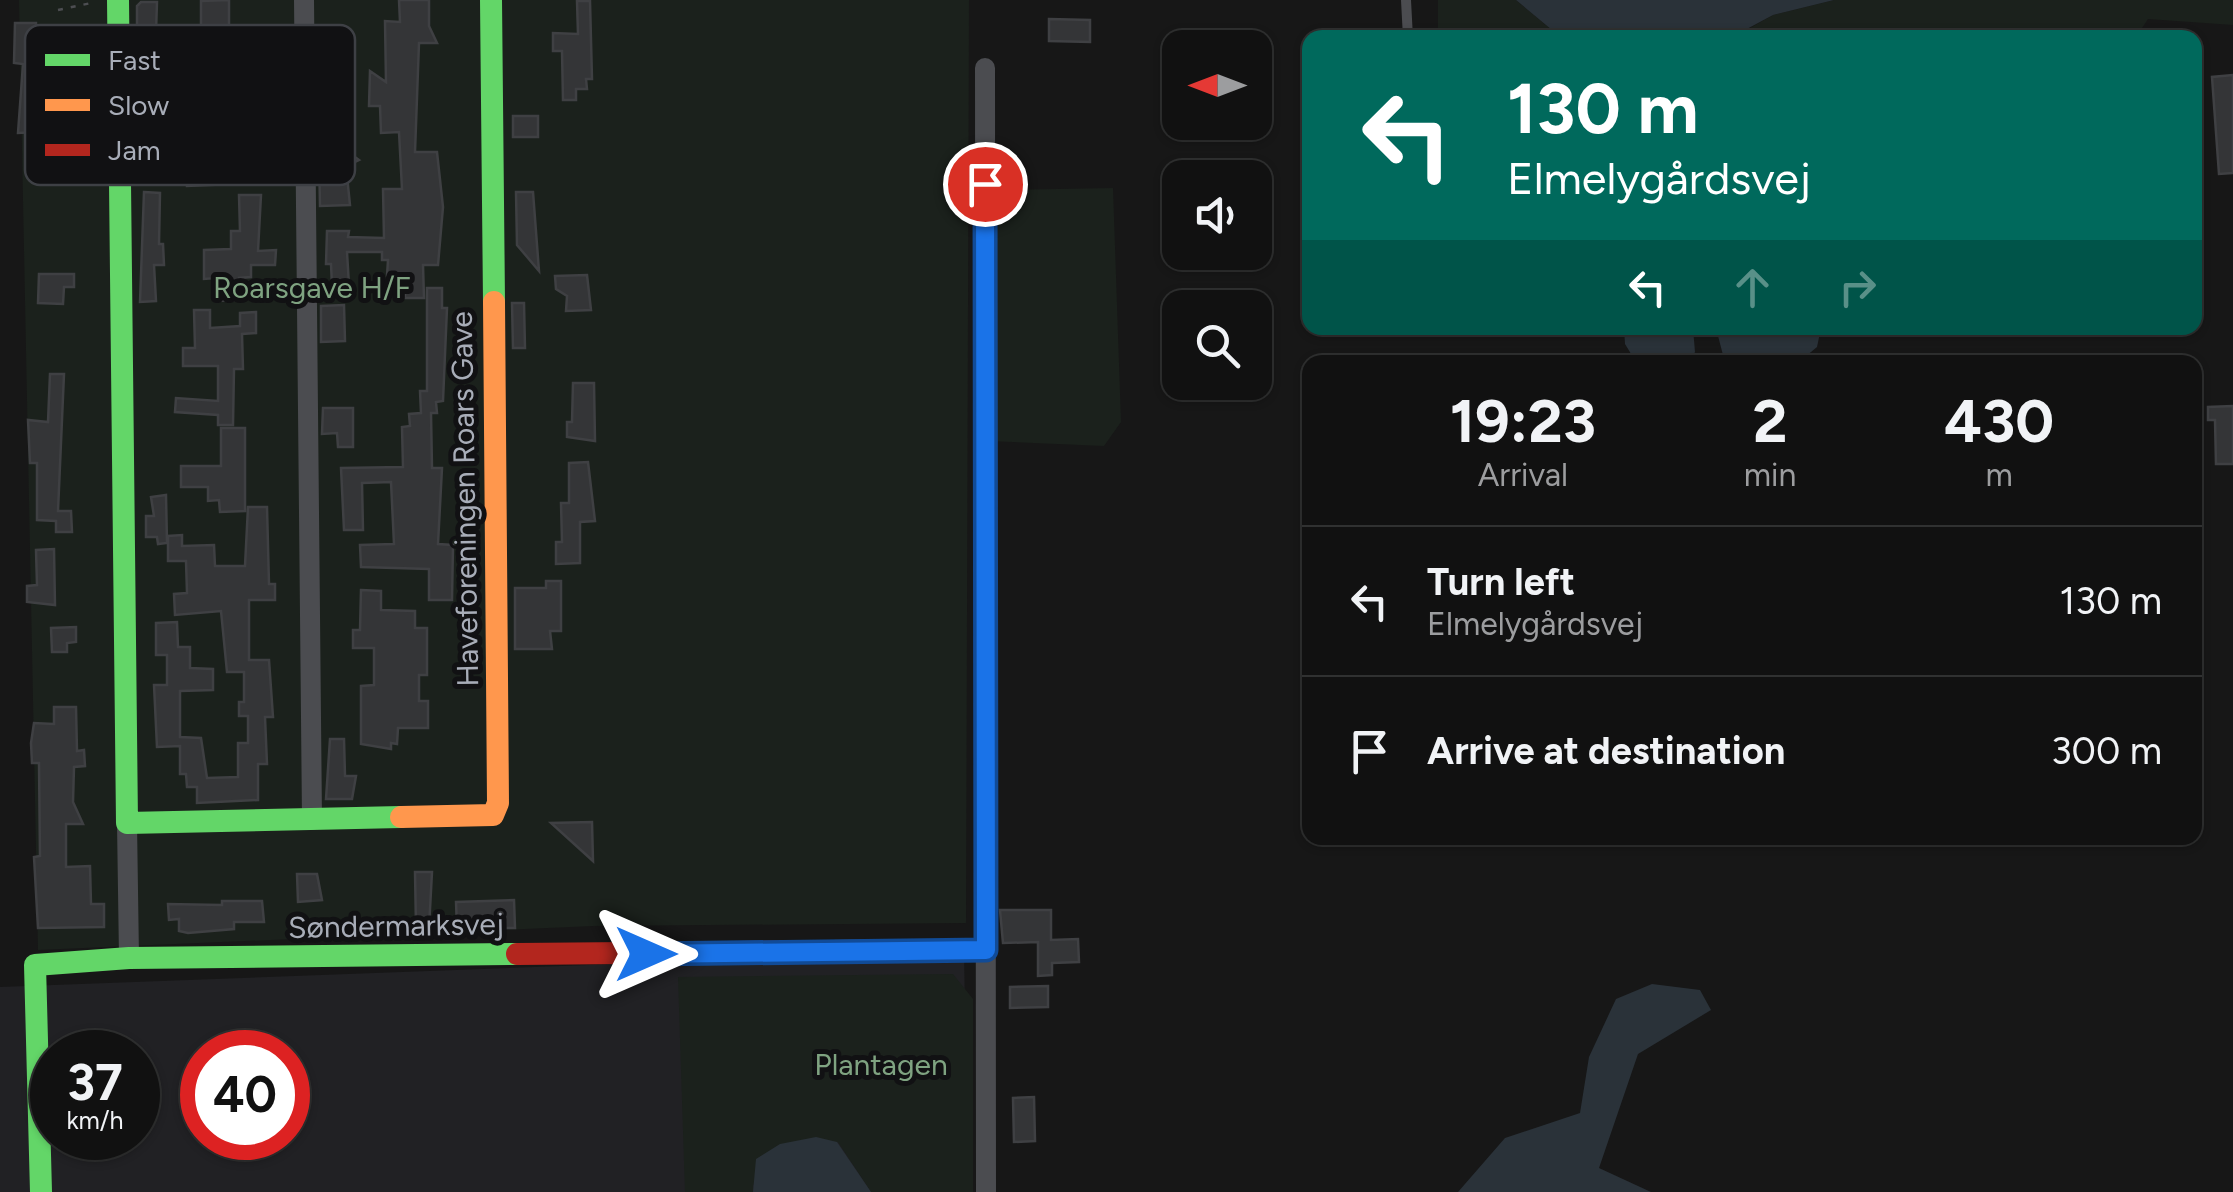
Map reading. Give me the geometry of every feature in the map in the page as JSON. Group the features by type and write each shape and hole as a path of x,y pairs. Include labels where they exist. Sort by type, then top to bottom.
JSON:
{"street":[{"path":"304,0 304,25"},
{"name":"Haveforeningen Roars Gave","path":"126,822 483,819 493,815 498,802 491,0"},
{"path":"984,68 986,1192"},
{"path":"120,185 129,958"},
{"path":"306,185 312,820"},
{"name":"Søndermarksvej","path":"41,1192 35,965 129,958 986,950"}],"lane":[{"path":"1406,0 1408,30"}],"path":[{"path":"58,10 118,1"}],"shaded area":[{"path":"1516,0 1834,0 1773,15 1745,30 1552,30"},
{"path":"1624,335 1694,335 1695,352 1632,355"},
{"path":"1718,335 1820,335 1817,347 1807,355 1723,355"},
{"path":"964,951 968,1192 0,1192 0,987"},
{"path":"1652,984 1700,990 1711,1010 1638,1054 1599,1168 1651,1192 1458,1192 1505,1138 1580,1113 1589,1057 1616,999"},
{"path":"816,1137 837,1142 871,1192 753,1192 756,1159 780,1144"}],"green space":[{"name":"Roarsgave H/F","path":"19,0 969,0 966,923 593,926 38,950"},
{"path":"1438,0 1516,0 1552,30 1438,30"},
{"path":"1834,0 2233,0 2233,25 2148,19 2141,30 1746,30 1773,15"},
{"path":"1113,188 1121,422 1104,446 990,441 994,190"},
{"name":"Plantagen","path":"953,974 973,999 973,1192 871,1192 838,1142 753,1185 753,1192 685,1192 678,977"}],"building":[{"path":"229,0 229,25 201,25 201,1"},
{"path":"399,0 429,0 429,26 437,43 419,43 415,152 437,152 443,207 438,265 423,265 424,298 405,298 405,277 387,276 388,260 382,260 382,252 347,252 349,285 332,286 331,264 326,264 327,231 349,231 348,237 384,238 383,189 402,189 399,132 381,133 380,106 369,106 370,71 386,82 385,21 400,22"},
{"path":"577,1 590,1 592,79 586,79 587,89 576,89 576,100 563,100 562,51 553,51 553,33 578,34"},
{"path":"141,2 157,2 156,25 137,25 137,6"},
{"path":"1049,19 1090,20 1090,42 1049,41"},
{"path":"15,23 36,23 25,25 25,133 18,133 23,64 14,63"},
{"path":"2233,75 2233,173 2219,174 2212,77"},
{"path":"513,116 538,116 538,137 513,137"},
{"path":"320,185 348,185 350,205 320,206"},
{"path":"144,192 160,193 159,244 163,244 164,265 154,265 156,301 140,302"},
{"path":"516,192 533,192 539,271 517,245"},
{"path":"239,195 261,195 258,251 276,250 275,265 251,265 251,277 239,278 239,300 216,301 216,278 204,279 204,250 231,249 231,231 240,231"},
{"path":"39,274 74,274 74,287 64,287 63,304 38,303"},
{"path":"587,275 591,310 566,311 567,296 556,289 555,276"},
{"path":"427,288 442,288 442,308 447,308 443,401 436,402 437,413 431,413 432,468 442,468 438,544 453,545 452,600 429,600 429,569 361,567 360,545 394,544 391,482 362,483 363,530 344,530 341,468 403,467 402,427 410,426 409,414 421,413 420,391 427,391"},
{"path":"512,303 524,303 525,348 513,348"},
{"path":"344,305 345,341 321,342 321,306"},
{"path":"194,310 210,310 210,328 240,326 240,313 256,312 256,333 242,334 243,369 234,369 233,425 218,425 218,415 175,412 176,398 218,401 218,366 183,366 183,348 195,348"},
{"path":"50,374 64,374 58,511 71,511 72,532 56,532 56,521 37,520 37,463 30,463 28,420 48,422"},
{"path":"573,383 594,383 595,441 567,437 567,422 572,422"},
{"path":"2233,406 2233,464 2216,464 2215,420 2208,420 2208,407"},
{"path":"323,408 353,408 353,447 338,447 337,433 322,434"},
{"path":"221,428 245,428 245,511 220,512 219,500 208,501 208,487 181,487 181,466 221,466"},
{"path":"588,462 595,521 580,522 580,563 556,564 556,542 562,542 561,503 569,503 569,463"},
{"path":"166,495 167,543 158,544 157,537 146,537 146,516 154,516 151,497"},
{"path":"248,507 267,507 269,584 275,584 275,600 249,600 249,660 269,660 273,717 265,717 267,764 258,764 258,800 197,803 197,787 187,787 186,774 180,774 180,746 157,747 154,685 167,685 167,655 156,655 156,623 177,622 178,647 190,647 190,668 213,669 213,690 180,691 180,737 201,738 207,778 238,777 238,743 248,743 248,716 239,716 239,702 244,702 244,672 227,672 221,611 175,615 174,594 187,593 186,561 168,561 168,536 182,535 182,546 214,545 215,566 245,566"},
{"path":"54,549 55,605 27,602 27,586 37,585 36,550"},
{"path":"546,581 561,581 561,631 550,631 552,649 515,649 515,588 546,588"},
{"path":"361,590 381,591 381,610 415,611 415,628 427,628 427,675 419,675 419,701 428,701 428,728 398,728 397,744 391,743 391,749 361,744 361,686 374,685 374,648 353,648 353,630 360,630"},
{"path":"76,627 76,642 67,643 67,652 52,652 51,628"},
{"path":"54,707 76,707 77,751 84,750 85,766 74,767 73,802 83,824 66,824 66,867 90,866 91,904 104,904 104,927 38,928 34,857 40,856 39,763 32,763 31,743 34,723 54,724"},
{"path":"330,739 344,739 345,776 356,776 352,799 326,799"},
{"path":"592,822 593,861 551,823"},
{"path":"415,872 432,872 429,928 416,927"},
{"path":"297,874 317,874 322,900 298,902"},
{"path":"514,900 515,928 457,928 456,902"},
{"path":"222,901 262,901 264,922 234,922 234,929 188,933 179,931 179,919 169,920 168,904 222,905"},
{"path":"1000,910 1051,910 1051,940 1078,939 1079,962 1052,963 1052,975 1038,976 1038,942 1003,943"},
{"path":"1048,986 1048,1007 1010,1008 1010,987"},
{"path":"1034,1097 1035,1141 1014,1142 1013,1098"}],"traffic: fast":[{"path":"118,0 118,25"},
{"path":"491,0 494,302"},
{"path":"120,185 127,823 401,817"},
{"path":"41,1192 35,965 129,958 517,954"}],"traffic: slow":[{"path":"401,817 493,815 498,803 494,302"},
{"path":"831,951 986,950"}],"traffic: jam":[{"path":"517,954 831,951"}],"route":[{"path":"646,954 986,950 985,184"}]}
